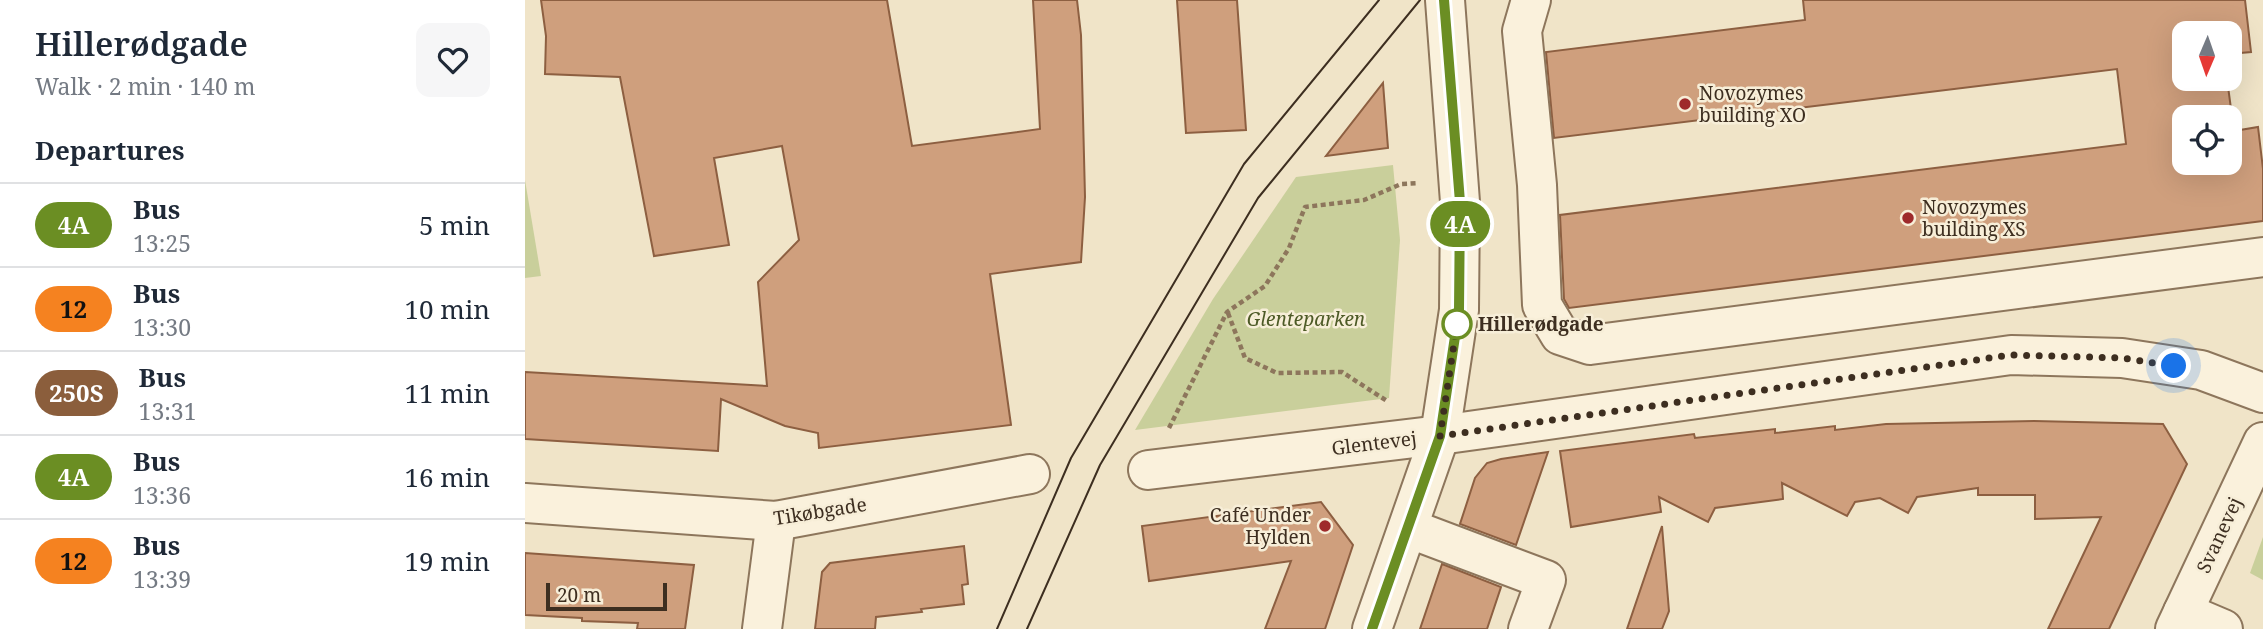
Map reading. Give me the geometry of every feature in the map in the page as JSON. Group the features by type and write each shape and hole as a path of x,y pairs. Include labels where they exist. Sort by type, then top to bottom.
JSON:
{"street":[{"path":"1372,629 1440,436 1459,310 1459,180 1444,0"},
{"path":"1531,0 1522,31 1537,185 1542,305 1560,335 1590,345 2263,257"},
{"name":"Glentevej","path":"1148,470 1440,436 2011,355 2122,358 2201,370 2263,393"},
{"name":"Svanevej","path":"2179,620 2263,442"},
{"name":"Tikøbgade","path":"525,503 776,521 1030,474"},
{"path":"762,629 776,521"},
{"path":"1408,528 1546,580 1528,629"},
{"path":"2179,620 2223,629"}],"path":[{"path":"1148,470 1227,312 1265,286 1289,248 1305,208 1364,200 1401,184 1459,180"},
{"path":"1227,312 1245,358 1277,373 1342,372 1440,436"}],"green space":[{"name":"Glenteparken","path":"1393,165 1400,240 1389,398 1135,430 1213,299 1296,177"},
{"path":"525,180 541,276 525,278"},
{"path":"2263,537 2263,580 2250,573"}],"building":[{"path":"541,0 887,0 912,146 1040,129 1033,0 1077,0 1081,35 1085,197 1081,262 990,274 1011,425 819,448 818,433 785,426 721,399 718,451 525,439 525,372 767,386 758,282 799,240 782,146 714,158 729,245 654,256 620,77 545,74 546,36"},
{"path":"1177,0 1237,0 1246,130 1186,133"},
{"path":"1803,0 2245,0 2251,52 2242,53 2242,21 2172,21 2172,91 2229,91 2230,105 2172,105 2172,175 2242,175 2242,130 2258,127 2263,169 2263,221 1569,308 1564,299 1560,215 2126,144 2117,69 1554,138 1546,52 1805,20"},
{"path":"1383,83 1388,148 1326,156"},
{"path":"2034,421 2163,424 2187,464 2109,629 2048,629 2101,517 2035,519 2035,495 1978,495 1978,488 1917,497 1908,513 1880,498 1855,502 1847,516 1782,483 1783,499 1715,508 1708,522 1659,497 1661,512 1571,527 1560,451 1694,434 1695,438 1775,429 1775,433 1835,426 1835,430 1886,424"},
{"path":"1548,452 1516,545 1460,524 1475,478 1487,463"},
{"path":"1321,502 1353,545 1325,629 1265,629 1291,561 1149,581 1142,526"},
{"path":"1662,526 1669,611 1662,629 1627,629"},
{"path":"964,546 968,584 962,585 964,604 876,617 875,629 815,629 822,572 830,563"},
{"path":"525,553 694,565 685,629 637,629 638,623 525,615"},
{"path":"1442,564 1501,587 1487,629 1420,629"}],"tram line":[{"path":"997,629 1071,458 1244,164 1379,0"},
{"path":"1027,629 1100,465 1258,198 1420,0"}],"bus line":[{"name":"4A","path":"1372,629 1440,436 1459,310 1460,202 1444,0"}],"place":[{"name":"Novozymes building XO","path":"1685,104"},
{"name":"Novozymes building XS","path":"1908,218"},
{"name":"Hillerødgade","path":"1457,324"},
{"name":"Café Under Hylden","path":"1325,526"}],"route":[{"path":"1457,324 1440,436 2011,355 2122,358 2174,366"}]}
